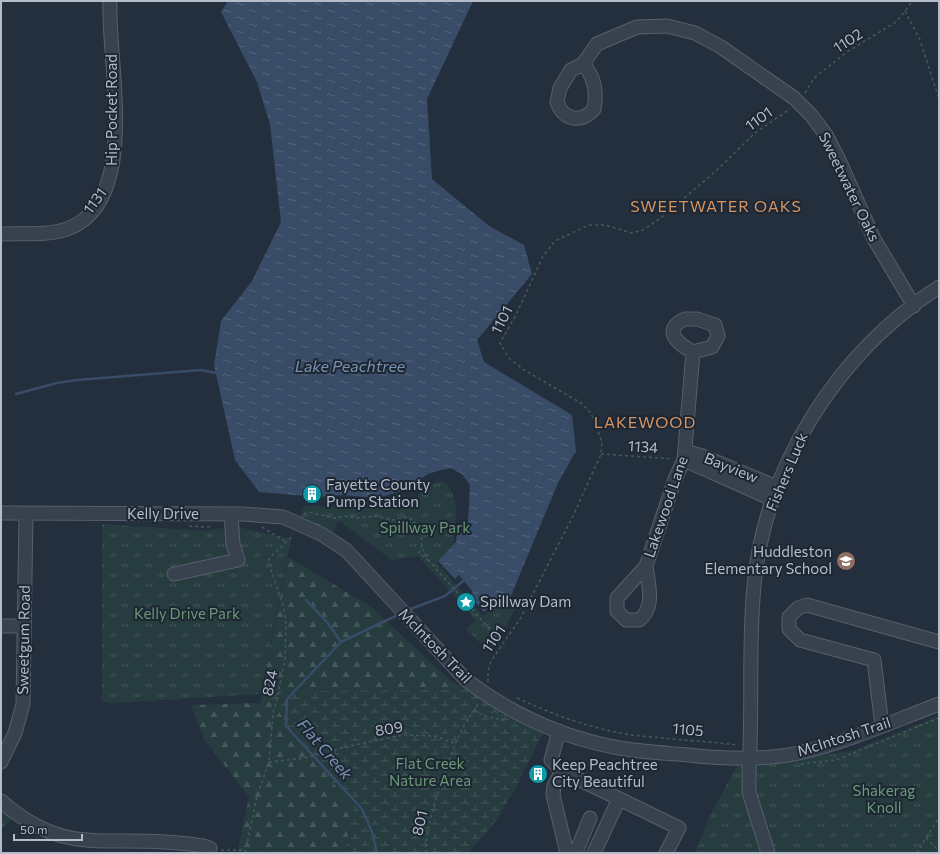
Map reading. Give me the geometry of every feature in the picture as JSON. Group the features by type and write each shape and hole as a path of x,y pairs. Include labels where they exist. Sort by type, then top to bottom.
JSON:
{"street":[{"name":"Hip Pocket Road","path":"1,234 56,232 69,228 82,221 101,200 109,183 114,162 110,1"},
{"name":"Sweetwater Oaks","path":"583,64 598,44 614,36 637,27 666,26 695,33 721,47 773,82 799,103 811,115 826,135 874,239 914,306"},
{"name":"Fishers Luck","path":"768,853 749,792 751,619 760,547 775,493 796,445 818,407 837,380 866,348 914,306 939,287"},
{"name":"Lakewood Lane","path":"646,566 684,455 693,352"},
{"name":"Bayview","path":"684,455 775,493"},
{"name":"Kelly Drive","path":"1,513 267,515 284,517 321,534"},
{"name":"Sweetgum Road","path":"1,762 15,733 23,704 26,514"},
{"path":"174,574 238,560 233,544 231,514"},
{"name":"McIntosh Trail","path":"321,534 346,550 466,680 484,693 537,723 559,731 619,748 719,758 749,752 802,752 878,728 939,704"},
{"path":"878,728 874,660 800,640 789,629 789,616 798,608 807,605 939,642"},
{"path":"1,626 24,626"},
{"path":"559,731 551,760 562,771 679,828 666,853"},
{"path":"562,771 554,786 553,795 567,853"},
{"path":"594,853 619,799"},
{"path":"1,801 27,822 62,838 79,841 132,840 182,843 210,848"},
{"path":"574,853 577,850 590,818"}],"path":[{"name":"1102","path":"799,103 814,78 847,52 896,22 913,1"},
{"path":"905,11 920,40 939,99"},
{"name":"1101","path":"494,686 488,682 488,671 491,661 520,619 573,516 601,454 602,442 591,413 581,403 524,370 509,358 500,343 516,314 543,256 554,241 590,226 605,225 632,232 643,230 662,217 717,170 755,133 799,103"},
{"name":"1134","path":"601,454 684,455"},
{"path":"301,517 306,512 335,518 344,516 356,518 376,516 393,520 406,517 418,524 422,545 429,561"},
{"name":"824","path":"245,853 258,796 269,762 272,713 277,699 285,659 286,625 280,590 268,560 272,554 290,539 295,531"},
{"path":"422,545 419,553 434,565 488,627 490,633 504,642"},
{"path":"488,627 494,629 496,637"},
{"name":"1105","path":"512,696 561,717 594,727 631,735 749,752"},
{"name":"801","path":"426,853 425,845 431,815 461,731 474,710"},
{"path":"878,728 878,744"},
{"name":"809","path":"269,762 306,758 350,746 403,735 435,736 456,744"},
{"path":"917,853 939,817"},
{"path":"926,838 939,851"},
{"path":"210,848 228,851 245,850"}],"green space":[{"name":"Spillway Park","path":"443,481 453,494 456,520 453,546 436,563 483,616 500,601 519,603 490,652 466,629 476,620 418,556 392,560 338,520 333,534 300,518 304,506 397,508 410,502 429,486"},
{"name":"Kelly Drive Park","path":"102,524 206,531 233,526 291,539 261,694 114,703 102,702"},
{"path":"288,557 370,606 451,681 543,732 514,791 494,823 468,853 237,853 249,797 204,739 191,705 260,703"},
{"name":"Flat Creek Nature Area","path":"471,690 543,732 514,791 494,823 468,853 344,853 354,810 265,694 322,691"},
{"name":"Shakerag Knoll","path":"939,716 939,853 695,853 709,817 739,762 788,761 855,750"},
{"path":"1,809 12,818 1,830"}],"water":[{"name":"Lake Peachtree","path":"228,1 473,1 427,99 432,179 489,226 524,245 532,274 477,340 484,362 572,415 576,451 558,483 510,598 499,598 484,612 469,595 473,592 459,575 455,579 438,561 456,542 457,533 464,532 468,522 470,485 462,474 450,468 430,473 400,491 385,496 364,497 343,495 317,497 259,492 235,460 214,365 221,321 252,281 281,222 270,124 257,82 221,12"}],"waterway":[{"path":"16,394 57,383 77,380 201,370 216,373"},
{"name":"Flat Creek","path":"408,610 445,596 463,581"},
{"name":"Flat Creek","path":"306,600 327,622 341,642"},
{"name":"Flat Creek","path":"377,853 372,832 362,809 286,726 287,699 341,642 400,614"}],"place":[{"name":"Fayette County Pump Station","path":"312,494"},
{"name":"Huddleston Elementary School","path":"846,561"},
{"name":"Spillway Dam","path":"466,602"},
{"name":"Keep Peachtree City Beautiful","path":"538,774"}],"district":[{"name":"SWEETWATER OAKS","path":"716,206"},
{"name":"LAKEWOOD","path":"645,422"}]}
